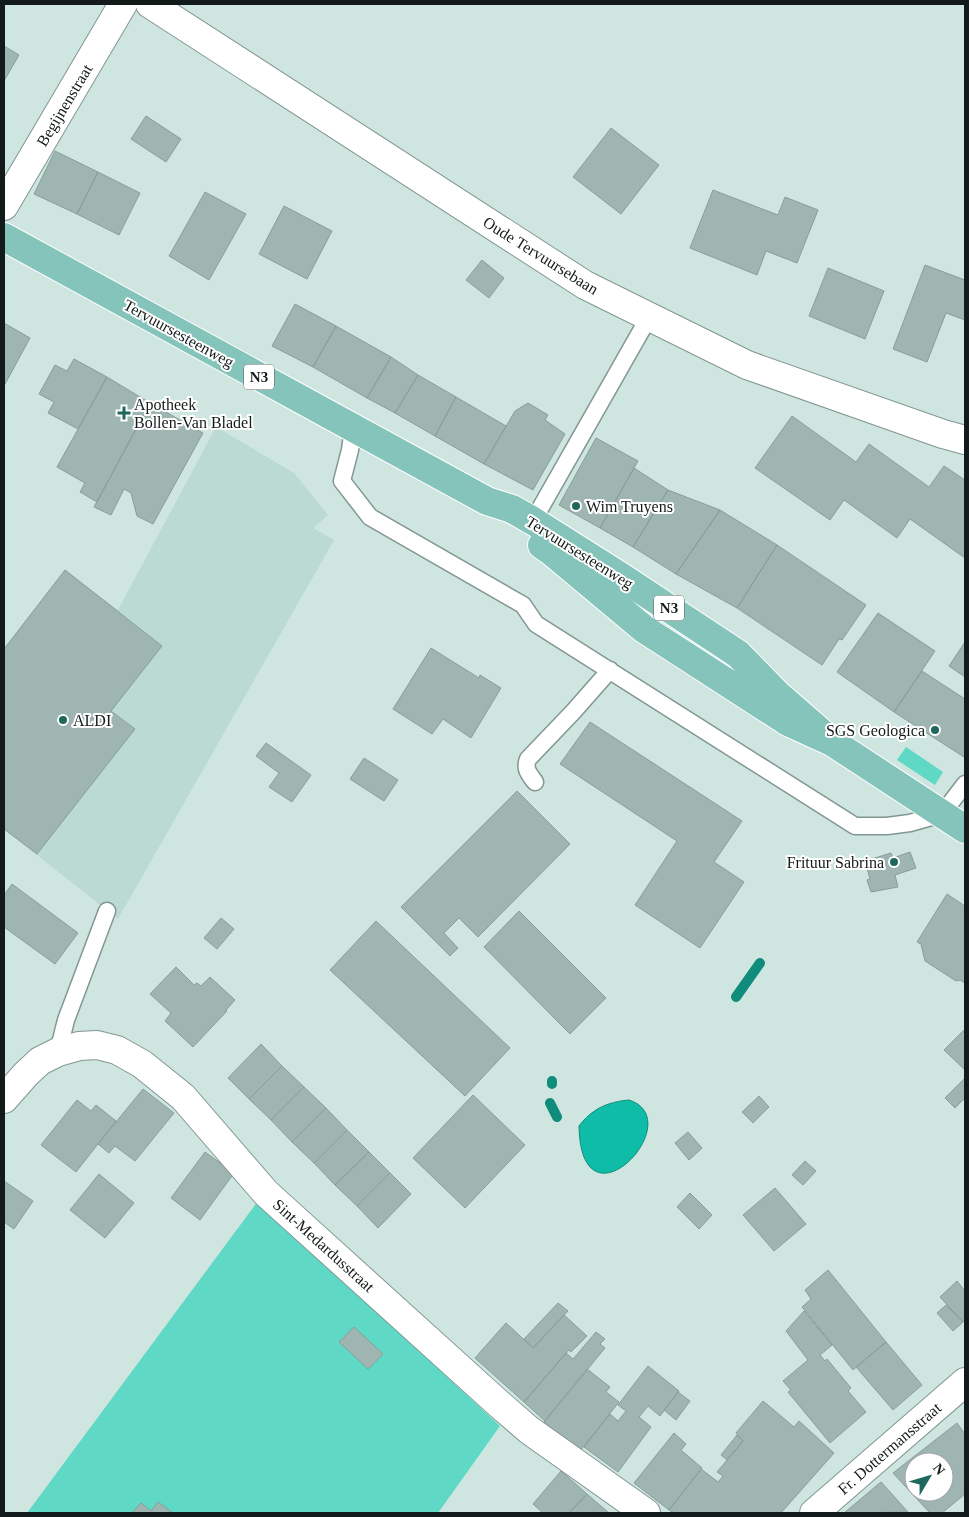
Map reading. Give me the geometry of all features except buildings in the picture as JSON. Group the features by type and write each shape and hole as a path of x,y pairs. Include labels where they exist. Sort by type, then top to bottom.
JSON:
{"main road":[{"name":"Tervuursesteenweg","path":"4,237 487,501 512,509 533,521 738,654 777,694 832,742 965,829"},
{"name":"Tervuursesteenweg","path":"487,501 501,519 552,552 644,629 788,722 832,742"}],"street":[{"name":"Begijnenstraat","path":"4,206 124,4"},
{"name":"Oude Tervuursebaan","path":"150,4 585,285 746,365 965,440"},
{"name":"Sint-Medardusstraat","path":"4,1099 40,1061 58,1052 79,1046 98,1045 117,1050 142,1064 183,1097 266,1193 499,1404 529,1430 646,1513"},
{"name":"Fr. Dottermansstraat","path":"814,1513 965,1382"}],"lane":[{"path":"533,521 648,317"},
{"path":"353,428 350,450 342,481 370,517 523,605 536,624 855,826 888,826 910,823 942,814 965,784"},
{"path":"535,782 527,771 528,759 610,670"},
{"path":"58,1052 66,1020 108,911"}],"shaded area":[{"path":"216,427 294,473 328,515 313,528 334,540 118,919 4,829 4,649 65,570 118,610"},
{"path":"906,747 943,772 935,785 897,760"},
{"path":"629,1100 645,1111 648,1128 641,1146 628,1162 612,1172 596,1172 584,1158 579,1126 589,1115 601,1107"},
{"path":"258,1201 500,1426 438,1513 27,1513"}],"waterway":[{"path":"736,997 760,963"},
{"path":"550,1103 557,1117"}],"place":[{"name":"Apotheek Bollen-Van Bladel","path":"124,413"},
{"name":"Wim Truyens","path":"576,506"},
{"name":"ALDI","path":"63,720"},
{"name":"SGS Geologica","path":"935,730"},
{"name":"Frituur Sabrina","path":"894,862"}]}
